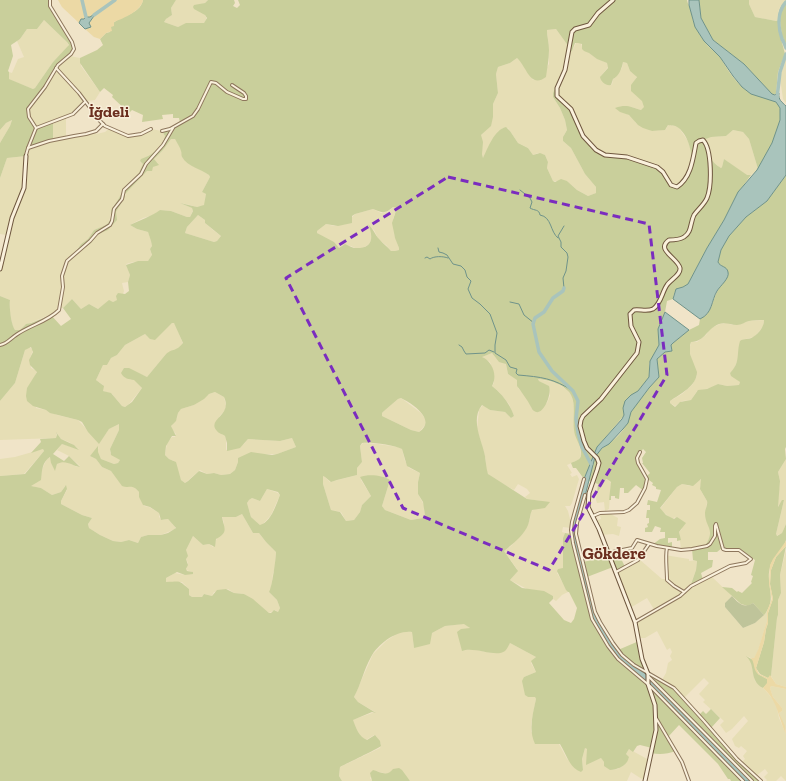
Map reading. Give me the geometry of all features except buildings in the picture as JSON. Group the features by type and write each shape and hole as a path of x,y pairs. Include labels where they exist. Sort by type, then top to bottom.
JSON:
{"street":[{"path":"36,128 29,117 28,109 45,87 56,68 74,51 74,47 52,9 50,0"},
{"path":"613,0 598,13 589,25 575,29 572,32 565,70 557,88 557,96 571,109 583,136 596,150 605,155 627,157 657,167 663,172 669,183 673,186 677,187 684,180 693,163 696,143 702,140 706,144 711,169 711,180 706,200 694,217 689,232 683,238 669,240 666,243 665,247 667,252 679,265 680,269 678,273 666,286 661,299 654,308 649,310 634,310 630,314 631,326 639,342 637,353 602,399 584,414 580,420 581,431 587,448 597,458 599,463 598,470 590,489 584,495 572,522 571,538 590,614 604,634 622,655 634,665 674,688 736,758 761,781"},
{"path":"56,68 80,94 103,124 123,135 128,136 141,134 151,129"},
{"path":"162,131 173,128 195,114 211,82 216,83 227,92 246,99 244,94 232,85"},
{"path":"0,269 12,218 24,188 26,156 36,128 73,114 85,102"},
{"path":"28,148 49,141 96,131 103,124"},
{"path":"0,345 7,343 27,328 48,319 59,310 63,287 62,276 67,261 90,241 97,232 110,225 114,210 122,199 124,190 142,174 146,164 161,148 173,128"},
{"path":"592,516 599,513 626,512 637,503 645,488 647,479 638,463 637,458 640,452"},
{"path":"584,479 584,495 577,523 576,534 596,612 604,634 618,659 648,683 743,781"},
{"path":"584,495 587,505 599,529 635,622 642,659 655,705 656,718 654,739 645,781"},
{"path":"608,553 631,549 637,540 666,548 685,550 707,546 714,538 716,524 723,549 739,550 751,559 744,564 732,566 691,586 656,611 635,622"},
{"path":"616,572 638,560 649,544"},
{"path":"666,548 665,555 667,580 684,592"},
{"path":"648,677 752,781"},
{"path":"656,718 682,762 689,781"}],"highlighted area":[{"path":"448,177 649,224 667,375 549,570 403,508 286,278"}],"shaded area":[{"path":"176,0 208,0 199,5 206,17 204,23 188,23 178,27 164,22 172,15 171,8"},
{"path":"749,0 786,0 780,7 778,12 779,20 776,21 755,17 749,4"},
{"path":"44,20 67,42 69,46 53,62 33,89 9,79 9,72 12,73 18,59 24,57 17,41 27,29 37,29"},
{"path":"556,29 572,51 576,43 581,43 582,47 596,58 607,63 608,67 601,76 612,85 613,79 622,68 623,62 627,63 630,71 637,76 634,82 644,104 644,108 641,110 632,107 627,114 632,117 636,123 652,131 666,129 668,125 679,128 688,141 692,154 691,168 684,180 677,187 602,154 586,140 559,97 556,86 553,97 560,108 567,130 563,141 571,148 585,174 596,187 596,193 588,196 577,190 567,181 553,181 547,168 548,162 545,155 538,153 533,155 528,148 518,143 508,128 503,128 498,132 483,158 481,135 493,117 493,104 498,93 496,74 498,67 510,63 517,58 523,64 533,80 546,77 546,69 549,64 547,30"},
{"path":"70,56 80,58 81,66 100,92 95,100 87,101 74,113 66,117 66,138 95,131 96,134 105,132 110,128 125,136 137,136 151,129 162,131 165,136 156,151 140,161 143,164 141,171 124,188 113,206 109,222 106,225 94,230 88,239 81,244 74,253 89,244 98,234 110,228 116,221 116,212 125,197 126,192 147,171 151,171 158,163 154,159 171,139 175,139 179,145 182,152 182,157 184,159 194,167 199,168 209,175 210,177 202,192 206,194 205,204 203,206 196,207 180,203 192,208 193,210 190,217 171,211 160,210 156,214 143,218 130,225 148,232 152,246 150,249 152,256 148,261 126,264 130,275 128,282 122,283 124,291 123,294 118,294 118,300 113,302 109,301 98,309 89,304 81,309 72,299 53,315 49,315 25,325 20,330 15,330 13,328 10,313 10,300 0,296 0,269 7,235 0,234 0,178 7,158 26,156 36,128 31,122 28,111 56,68"},
{"path":"786,58 786,103 783,99 780,78"},
{"path":"12,120 0,143 0,130 6,123"},
{"path":"733,130 743,132 749,139 758,169 751,175 747,176 724,159 722,167 719,167 711,160 703,140 710,137 726,136"},
{"path":"393,207 397,208 393,219 394,234 399,250 391,251 379,240 374,230 368,224 371,230 372,238 369,244 363,248 342,245 339,248 317,233 317,231 326,224 334,226 346,224 355,214 373,209 381,213 388,212"},
{"path":"198,215 221,236 217,241 214,242 185,233 187,227"},
{"path":"764,320 763,327 754,337 742,340 739,348 738,359 734,369 730,373 740,382 739,385 727,386 718,384 711,388 697,391 691,400 682,401 675,406 670,403 670,401 682,394 692,385 697,376 689,351 691,342 697,342 706,335 711,328 720,324 727,323 732,325 749,321"},
{"path":"172,323 176,326 183,344 177,350 166,354 147,377 124,368 142,388 129,404 125,407 122,406 112,394 103,391 103,385 96,380 103,365 107,365 111,358 117,355 125,345 145,334 148,337 163,331"},
{"path":"29,347 33,350 30,358 31,368 37,371 34,378 36,408 78,420 99,443 109,429 119,424 119,430 110,449 110,453 120,460 118,463 114,464 101,459 97,451 99,447 90,456 96,459 102,467 111,471 122,485 130,485 134,487 139,492 139,496 144,506 149,507 159,513 159,517 162,520 168,519 175,529 161,535 148,535 141,537 138,543 129,540 121,542 113,541 89,528 88,524 92,518 82,515 61,504 67,490 65,486 61,492 52,495 41,488 30,486 41,478 44,465 47,459 51,457 51,463 55,470 57,464 60,462 68,462 77,467 80,466 69,456 57,450 62,444 79,449 69,442 61,439 57,433 56,438 0,440 0,401 15,383 25,350"},
{"path":"492,353 496,358 506,364 508,374 518,380 518,388 527,398 532,409 547,403 550,396 549,387 538,379 556,383 567,390 572,396 574,407 574,430 579,443 581,456 578,460 567,465 572,473 570,474 572,477 577,475 579,479 572,503 570,506 565,506 572,522 571,528 563,527 562,532 565,533 563,538 563,568 557,573 568,592 556,601 553,599 553,596 544,592 527,589 510,580 517,572 517,569 504,551 511,546 525,530 530,519 531,511 535,509 542,501 527,499 525,497 530,493 527,489 518,484 514,490 490,477 486,470 486,460 477,429 479,410 483,405 490,410 505,412 511,418 514,416 509,404 492,386 494,383 493,371 490,362 481,357"},
{"path":"215,392 224,397 226,406 225,410 219,417 226,439 226,450 244,444 248,439 280,441 292,438 296,447 277,454 264,454 238,458 235,470 230,474 207,474 200,470 185,483 181,480 174,461 165,455 167,443 172,437 175,437 176,434 172,430 171,426 181,409 194,405 209,394"},
{"path":"401,398 421,413 426,420 425,425 419,432 411,430 382,416 384,411"},
{"path":"363,443 398,447 402,449 405,461 409,468 420,473 418,494 424,505 425,515 423,518 411,520 385,510 382,506 390,480 385,477 378,476 363,476 361,480 371,496 362,505 360,512 354,520 346,521 341,512 331,510 323,484 323,476 330,482 357,475 357,468 362,462 360,446"},
{"path":"43,449 44,451 24,474 0,476 0,459 15,457"},
{"path":"786,459 786,524 782,533 776,536 784,500 777,507 780,481 778,472"},
{"path":"606,479 608,479 611,483 609,509 605,511 604,502 597,503 596,500 597,493"},
{"path":"700,479 702,482 700,487 701,491 707,501 706,518 710,528 710,537 704,547 681,550 679,532 682,529 675,517 673,519 669,517 660,509 677,487 682,484 690,486"},
{"path":"267,489 280,495 271,515 262,525 260,525 251,517 247,503 252,498 260,501"},
{"path":"607,512 618,518 617,526 621,527 619,536 613,534 601,535 595,521 601,519 599,513"},
{"path":"242,514 253,533 259,533 276,552 275,568 271,589 269,592 277,600 280,608 278,612 275,610 269,613 244,594 234,593 228,589 214,592 212,596 204,594 202,597 192,597 189,595 189,589 182,582 166,582 166,578 175,573 185,575 192,572 186,570 188,563 186,559 186,550 193,536 203,545 209,544 213,547 224,523 222,516 236,517"},
{"path":"786,550 786,687 776,684 771,676 778,615 778,600 781,593 780,575"},
{"path":"665,555 689,559 689,561 697,560 696,570 690,586 711,576 732,596 725,603 725,607 743,628 755,623 767,611 767,621 758,651 754,658 747,656 751,661 755,681 776,703 779,718 786,734 786,781 781,776 776,781 766,781 767,780 764,777 768,773 765,769 756,776 741,763 745,759 743,756 747,751 741,746 739,748 735,746 732,739 748,721 744,716 732,729 726,733 720,725 724,721 703,702 705,700 699,694 709,683 704,678 684,698 672,685 662,680 666,673 668,663 672,660 670,656 672,652 670,648 667,650 657,631 645,638 638,638 635,622 655,611 647,598 630,608 616,572 639,559 662,579 667,579"},
{"path":"466,624 470,628 465,650 471,649 492,653 504,651 510,643 536,657 531,663 536,672 524,677 528,697 535,697 536,699 531,732 559,744 567,759 583,770 582,759 585,748 587,749 588,763 601,758 610,770 618,769 625,764 629,758 626,754 629,749 649,760 645,781 631,772 627,781 410,781 391,773 387,774 376,771 370,778 372,781 342,781 339,776 340,767 380,748 381,744 374,735 366,740 360,736 352,720 375,712 358,702 354,697 373,654 386,641 398,633 404,631 412,632 414,648 432,633 445,626"},
{"path":"771,686 786,689 786,731 779,713 782,711 782,708 773,697 770,688"}],"green space":[{"path":"0,0 50,0 50,6 72,42 74,51 61,62 28,109 28,114 35,128 53,122 53,140 28,147 26,156 7,158 0,178 0,143 12,120 6,123 0,130","holes":["44,20 69,45 53,62 35,88 33,89 9,79 8,71 13,56 11,45 20,39 27,29 37,29"]},
{"path":"143,0 176,0 171,8 172,15 164,22 178,27 186,23 204,23 207,18 205,15 193,7 194,5 205,3 208,0 234,0 235,3 233,6 237,8 240,5 238,0 687,0 699,34 720,57 728,71 747,91 771,100 778,105 780,109 780,117 777,133 758,169 749,139 743,132 733,130 726,136 711,137 703,140 709,156 717,166 722,167 724,159 747,175 751,175 737,194 688,284 677,290 673,299 667,301 665,312 658,329 659,345 649,364 649,377 623,408 624,415 597,447 584,479 576,468 573,468 571,463 581,456 580,447 574,430 574,407 572,396 559,384 538,379 549,386 550,389 547,403 542,410 535,412 517,386 517,380 508,374 506,364 499,362 492,353 482,357 489,362 493,369 494,382 492,386 505,400 514,416 511,418 505,412 490,410 482,405 477,417 478,430 488,474 527,499 550,502 545,508 532,510 528,525 524,532 504,551 518,571 510,580 522,588 544,591 553,596 553,599 549,603 564,620 571,623 574,619 577,608 557,571 558,569 563,568 563,538 565,533 571,534 592,619 644,679 743,781 731,781 728,779 718,764 679,725 668,737 676,751 664,754 654,754 651,753 652,748 640,745 637,746 633,752 629,749 626,754 629,757 624,765 610,770 604,766 604,762 601,758 586,765 587,749 585,748 582,759 583,770 581,772 577,770 571,764 560,744 535,744 531,727 536,699 535,697 528,697 525,695 522,681 524,677 536,672 531,661 536,657 510,643 505,651 501,653 473,650 462,651 457,632 461,629 470,628 464,624 445,626 432,633 430,644 414,648 412,632 400,633 388,639 374,652 354,697 358,702 376,713 372,712 353,720 358,732 364,739 367,740 375,735 380,741 381,746 340,767 339,776 342,781 0,781 0,476 25,474 44,451 43,449 31,453 41,442 40,439 56,438 56,432 61,439 74,445 79,450 62,444 53,454 64,461 69,456 80,467 63,462 57,464 55,471 50,457 45,461 41,480 31,486 41,488 52,495 61,492 66,485 67,489 61,504 82,515 92,518 88,524 89,528 113,541 121,542 129,540 138,543 141,537 148,535 161,535 176,528 168,519 161,520 159,513 150,507 143,505 139,497 139,492 136,489 122,486 111,471 102,467 96,459 90,456 98,446 98,452 101,459 114,464 118,463 120,460 111,455 110,449 119,430 119,424 109,429 99,444 88,432 82,422 50,413 46,410 33,406 27,401 27,388 37,372 30,365 29,360 33,352 31,347 25,350 15,383 0,401 0,296 10,300 12,324 15,330 20,330 26,324 51,315 61,326 71,319 63,308 72,299 81,309 89,304 98,309 109,300 113,302 117,300 116,296 118,293 125,294 129,291 128,282 130,275 126,265 138,261 148,261 152,255 150,249 152,246 148,232 130,225 160,210 171,211 190,217 193,211 192,208 180,203 197,207 204,205 206,194 202,192 210,177 209,175 191,166 182,157 181,150 175,139 171,139 154,159 159,165 153,167 152,171 147,171 125,194 125,197 116,212 117,220 108,230 98,234 91,243 73,256 81,244 88,239 94,230 106,225 109,222 111,218 111,210 124,188 139,173 143,164 140,161 141,159 149,156 162,144 165,136 162,131 168,130 180,123 179,118 173,118 173,114 162,115 163,119 142,122 143,115 132,110 129,113 112,97 113,95 104,88 100,92 80,63 80,58 97,50 103,45 100,39 106,33 110,32 114,22 138,9","holes":["556,29 569,47 568,53 572,51 575,43 582,44 582,49 584,51 607,63 608,68 600,77 604,83 609,85 611,85 613,79 620,72 623,62 627,63 630,71 637,77 631,85 631,91 642,101 644,107 641,110 626,106 615,108 620,112 629,115 638,125 643,128 652,131 665,130 668,125 675,126 681,130 687,139 691,151 692,162 689,172 679,186 671,185 659,168 622,156 602,154 581,133 571,109 556,93 558,87 556,86 553,97 560,108 567,130 563,137 563,141 571,148 585,174 596,187 596,193 588,196 577,190 567,181 561,179 555,182 553,181 547,168 548,162 545,155 540,153 533,155 528,148 518,143 506,127 495,135 483,158 483,142 481,135 491,126 493,104 498,93 496,74 498,67 510,63 517,58 532,79 541,80 546,77 549,47 547,30","393,207 397,208 392,223 399,250 391,251 368,224 371,231 371,239 368,245 360,248 354,248 345,244 339,248 334,242 317,233 317,231 326,224 338,226 352,223 352,216 355,214 373,209 382,212 388,211","198,215 221,236 214,242 185,233 187,227","172,323 174,323 183,343 178,348 166,354 147,377 129,368 124,368 121,373 122,375 134,380 142,388 132,402 125,407 122,406 111,393 103,391 104,386 96,380 103,365 107,365 111,358 117,355 125,345 145,334 150,339 155,340","215,392 224,397 226,403 225,409 215,423 215,427 218,432 225,436 227,451 240,448 248,439 280,441 292,438 296,447 272,455 251,452 238,458 235,470 230,474 207,474 199,471 185,483 181,480 176,462 169,459 165,455 166,446 172,436 176,436 171,426 176,421 178,413 181,409 194,405 209,394","401,398 417,408 421,413 425,422 424,427 419,432 411,430 382,416 382,413","362,443 383,444 402,449 407,466 420,473 418,494 423,502 425,515 423,518 411,520 385,510 382,506 390,480 375,476 360,477 371,496 362,505 360,512 354,520 346,521 340,512 331,510 323,484 323,476 331,482 357,475 357,468 362,462 360,446","267,489 278,492 280,495 270,517 260,525 251,517 247,503 252,498 260,501","242,514 253,533 259,533 276,552 273,579 269,592 277,600 280,608 278,612 274,610 269,613 253,599 244,594 234,593 226,589 217,590 212,596 204,594 202,597 192,597 189,595 189,589 180,582 166,582 166,578 177,572 185,575 193,574 193,572 187,571 186,569 188,565 186,550 193,536 203,545 209,544 215,547 216,539 223,534 225,530 222,517 236,517"]},
{"path":"699,0 749,0 749,4 755,17 776,21 779,20 778,14 786,0 786,44 782,36 780,21 779,31 785,54 778,72 776,94 772,94 744,64 713,40 701,18"},
{"path":"786,175 786,459 778,472 780,481 778,507 782,500 784,500 776,534 777,536 782,533 786,524 786,540 771,563 769,580 771,597 768,609 764,615 753,603 748,606 741,604 722,587 732,588 737,592 742,593 752,583 753,576 751,575 755,560 739,550 726,550 722,548 717,552 708,552 708,560 713,560 712,567 701,573 703,580 690,587 696,570 697,561 693,560 692,549 704,547 710,536 705,518 707,501 700,489 701,479 693,486 682,484 677,487 660,508 666,515 674,519 677,517 686,523 679,532 681,540 677,541 677,538 668,538 668,543 672,542 672,549 652,545 660,539 665,538 665,532 660,532 661,528 655,526 652,532 645,532 645,528 648,527 647,524 649,523 649,518 646,518 647,510 650,510 650,505 647,505 648,500 657,502 661,490 656,489 656,487 652,485 653,483 647,480 644,491 636,485 628,493 624,493 624,488 620,488 619,499 615,498 615,496 611,496 611,500 609,500 611,482 606,479 597,493 598,484 589,481 596,455 621,433 632,411 659,377 657,359 664,352 672,350 671,345 673,343 689,330 699,325 700,319 707,314 711,307 717,292 728,275 718,262 721,250 729,236 746,217 767,201","holes":["764,320 764,323 757,334 751,338 740,341 736,365 730,373 731,376 740,382 739,385 727,386 718,384 707,389 698,390 691,400 680,402 675,407 670,403 670,401 691,385 696,377 697,372 690,354 691,342 700,339 719,324 724,323 738,325 749,321","643,449 646,452 642,458 642,463 650,473 646,477 638,463 640,453"]},
{"path":"786,546 780,575 781,593 778,600 778,615 771,676 768,678 760,674 756,668 764,642 768,623 768,613 773,599 770,584 771,570 776,557"},
{"path":"617,550 625,567 616,572 613,567 587,577 583,562"},
{"path":"732,596 739,603 744,605 750,605 753,603 764,615 755,623 743,628 725,607 725,603"},
{"path":"639,641 646,671 672,685 699,715 703,711 706,714 711,709 720,718 711,728 730,751 761,781 752,781 618,650"},
{"path":"746,656 753,660 758,674 767,679 767,684 763,688 758,685 754,677 751,664"},
{"path":"399,768 410,781 372,781 370,773 373,770 381,773 388,773 393,769"}],"sand":[{"path":"58,0 143,0 142,4 136,11 114,22 114,26 111,27 112,31 106,33 100,39 94,37 85,29 91,26 89,23 94,17 93,15 81,19 79,23 62,7"},
{"path":"786,541 786,546 776,557 771,570 770,584 773,599 768,613 768,623 764,642 756,668 759,674 768,678 770,675 776,684 786,687 786,689 771,686 770,688 773,697 782,708 782,711 779,713 785,726 786,734 772,698 763,688 767,683 767,679 760,675 756,672 751,658 754,658 758,650 767,621 767,611 772,599 769,584 770,565"}],"water":[{"path":"689,0 699,0 701,18 713,40 744,64 772,94 775,95 779,93 780,99 786,106 786,175 767,201 746,217 729,236 721,250 718,262 727,270 728,277 717,291 710,310 700,319 673,299 676,289 688,284 738,192 757,170 772,143 780,120 780,108 776,102 751,94 742,87 720,57 704,41 695,27"},
{"path":"94,16 89,23 91,27 85,29 79,23 81,19"},
{"path":"665,312 689,330 671,345 672,351 665,352 657,359 659,377 631,412 628,423 609,444 602,448 595,457 576,531 597,617 618,650 654,681 752,781 743,781 650,686 613,653 592,619 571,530 584,479 597,447 622,419 624,415 623,408 625,401 638,391 649,377 650,361 659,345 658,329"}],"waterway":[{"path":"82,0 86,17"},
{"path":"94,15 115,0"},
{"path":"786,2 781,10 779,20 782,39 786,48"},
{"path":"777,98 780,72 786,54"},
{"path":"520,190 530,198 532,202 530,208 538,211 540,215 547,219 558,238"},
{"path":"564,226 558,236 561,242 561,247 567,253 568,257 566,271 563,278 564,288"},
{"path":"438,248 439,252 447,255 453,264 461,266 465,270 467,277 471,281 468,289 472,298 490,314 497,333 495,353 506,360 510,367 517,369 516,373 518,375 547,379 559,383 573,391"},
{"path":"425,258 448,258"},
{"path":"564,288 563,291 553,298 544,312 535,318 533,324 539,352 552,371 573,391 578,401 576,419 578,433 582,447 591,464"},
{"path":"510,302 519,304 524,315 534,323"},
{"path":"459,345 466,354 485,353 489,350 494,352"}],"district":[{"name":"İğdeli","path":"109,111"},
{"name":"Gökdere","path":"614,553"}]}
